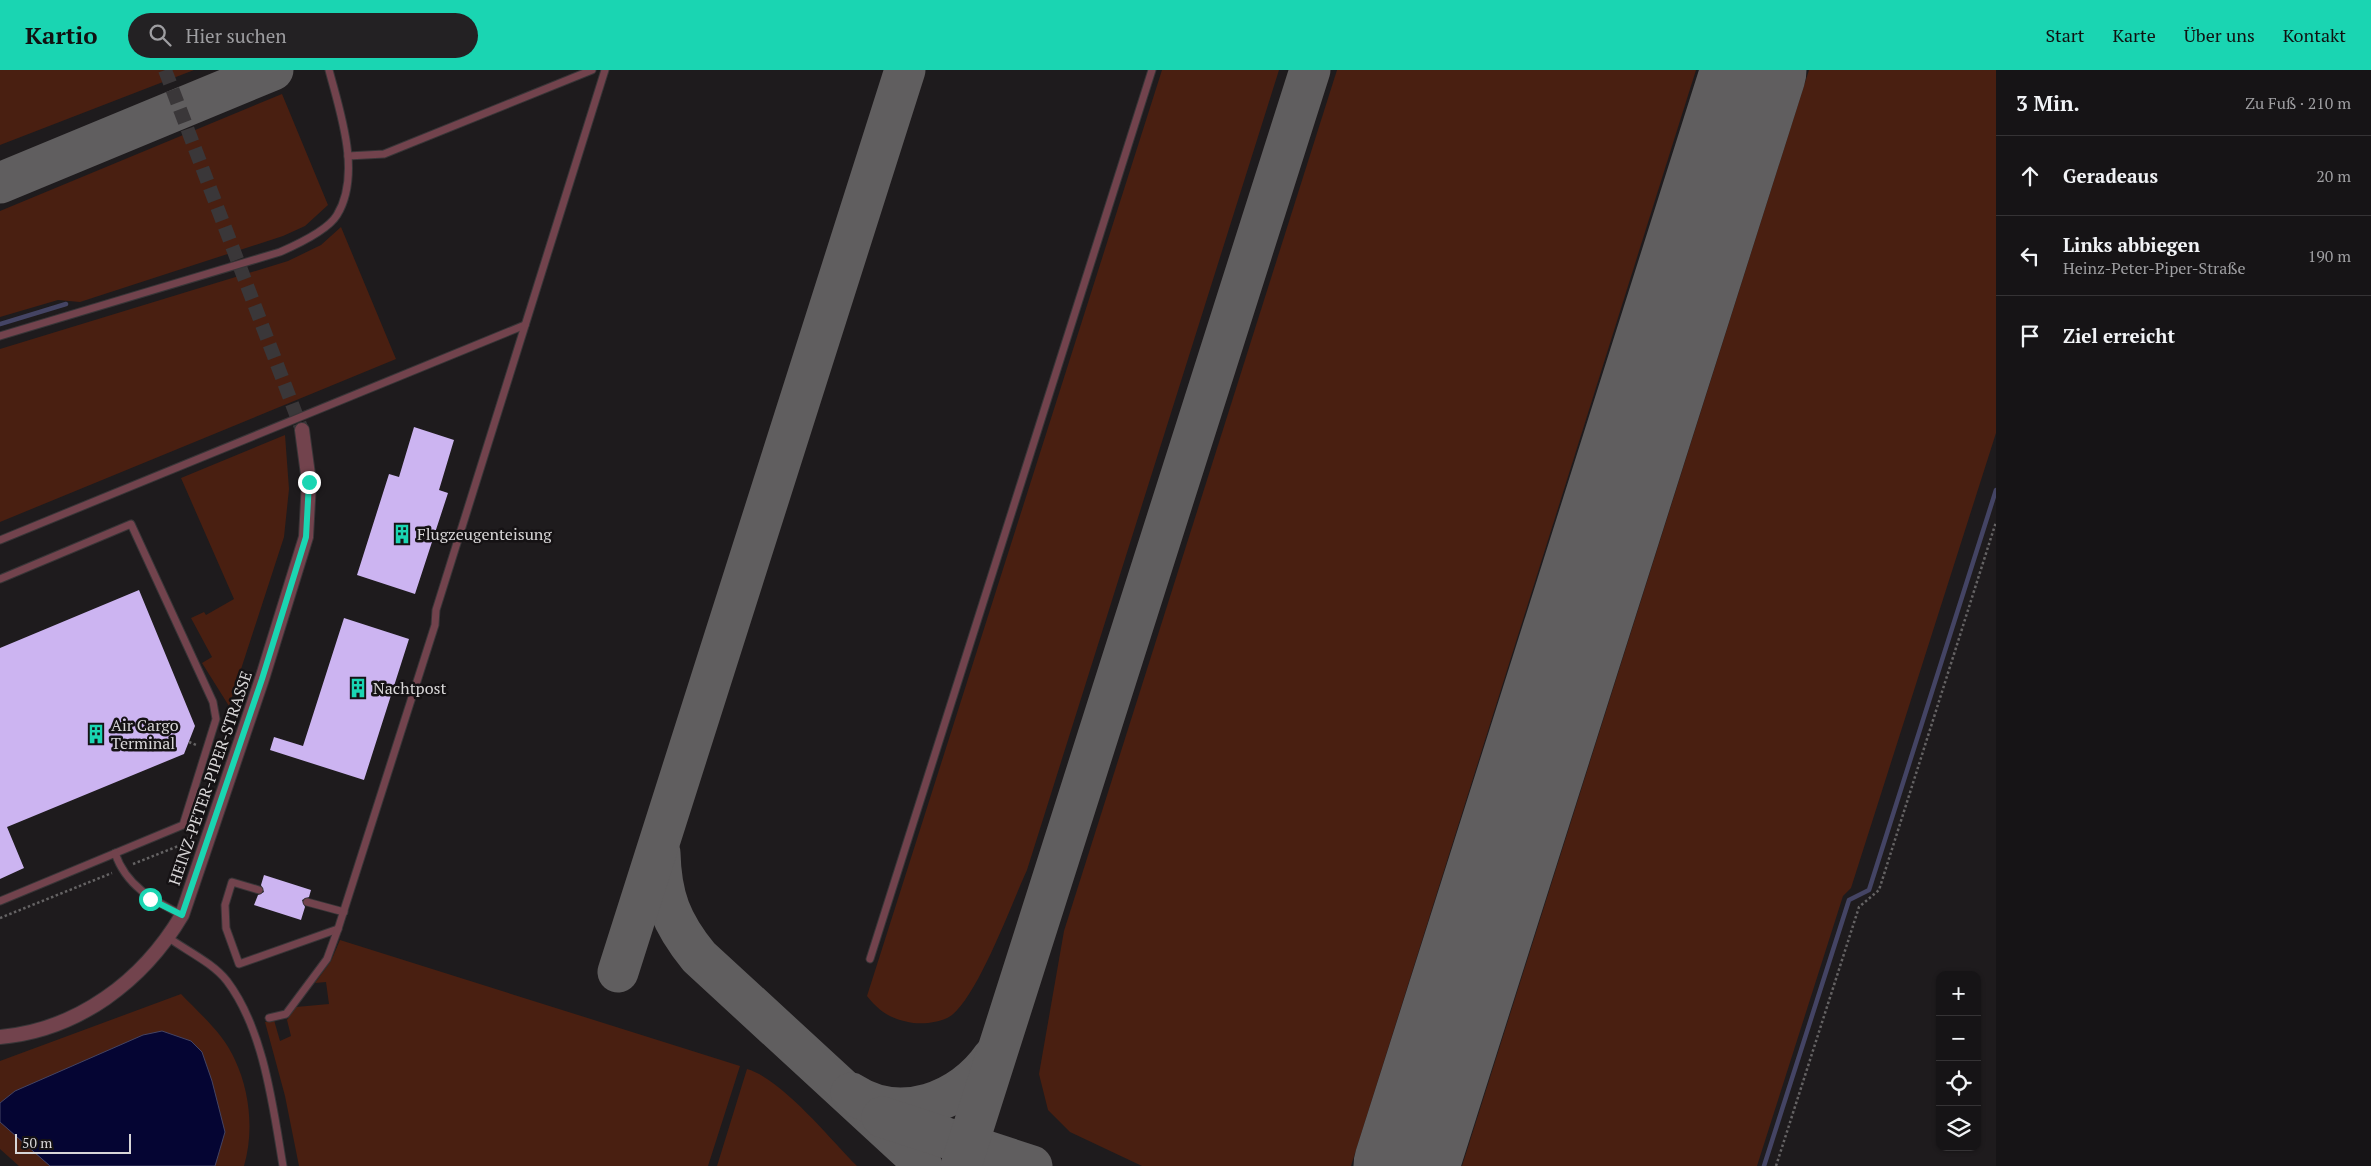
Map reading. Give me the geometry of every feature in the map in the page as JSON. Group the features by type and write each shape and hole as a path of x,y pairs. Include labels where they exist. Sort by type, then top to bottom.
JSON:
{"street":[{"name":"HEINZ-PETER-PIPER-STRASSE","path":"0,1037 18,1036 58,1025 98,1004 130,981 169,938 182,915 262,679 306,537 309,482 302,430"}],"lane":[{"path":"0,336 280,252 308,240 337,216 348,184 348,156 342,118 329,70"},
{"path":"348,156 384,154 592,70"},
{"path":"269,1018 286,1014 327,959 338,929 435,625 436,610 605,70"},
{"path":"870,959 1152,70"},
{"path":"0,540 525,325"},
{"path":"0,579 131,524 213,702 216,719 183,825 0,901"},
{"path":"115,853 121,869 150,899 182,915"},
{"path":"259,890 232,882 225,905 226,928 239,964 338,929"},
{"path":"307,902 344,912"},
{"path":"169,938 204,961 226,980 242,1007 257,1042 283,1166"}],"path":[{"path":"1776,1166 1860,907 1879,890 1996,522"}],"shaded area":[{"path":"0,70 194,70 0,145"},
{"path":"1162,70 1279,70 1027,870 983,969 962,1004 948,1018 937,1022 913,1023 901,1020 885,1013 867,996"},
{"path":"1337,70 1696,70 1351,1166 1142,1166 1070,1132 1048,1110 1039,1074 1064,931"},
{"path":"1809,70 1996,70 1996,433 1851,888 1843,896 1757,1166 1462,1166"},
{"path":"282,94 328,205 305,226 283,236 80,302 58,300 0,317 0,211"},
{"path":"341,227 396,359 0,522 0,349 288,261 321,245"},
{"path":"285,435 289,489 284,537 229,706 202,663 212,657 191,618 204,612 206,615 234,599 181,478"},
{"path":"340,940 740,1066 708,1166 299,1166 285,1096 265,1022 274,1020 280,1041 291,1036 287,1020 296,1007 329,1004 326,982 315,983 331,961"},
{"path":"181,994 225,1042 240,1072 247,1099 250,1126 244,1166 19,1166 0,1149 0,1061"},
{"path":"162,1031 191,1041 202,1052 212,1081 225,1132 215,1166 50,1166 0,1122 0,1103 15,1091 143,1035"},
{"path":"747,1069 761,1075 790,1097 857,1166 717,1166"}],"building":[{"name":"Flugzeugenteisung","path":"414,427 454,440 439,490 448,493 415,594 357,575 389,474 399,477"},
{"name":"Air Cargo Terminal","path":"139,590 195,726 184,754 7,827 24,868 0,879 0,648"},
{"name":"Nachtpost","path":"344,618 409,639 364,780 270,750 274,737 303,746"},
{"path":"264,875 311,890 309,897 302,900 305,907 301,920 254,905 258,895 264,892 261,885"}],"waterway":[{"path":"0,324 66,304"},
{"path":"1764,1166 1849,900 1869,890 1996,490"}],"taxiway":[{"path":"0,183 273,70"},
{"path":"618,972 905,70"},
{"path":"961,1166 1310,70"},
{"path":"660,853 665,896 669,908 681,932 699,957 912,1153 922,1166"},
{"path":"851,1093 870,1102 890,1107 909,1108 929,1104 947,1097 965,1086 980,1073 993,1057"},
{"path":"882,1117 1032,1166"}],"runway":[{"path":"1406,1166 1754,70"}],"tunnel":[{"path":"165,70 302,430"}],"place":[{"name":"Flugzeugenteisung","path":"402,534"},
{"name":"Nachtpost","path":"358,688"},
{"name":"Air Cargo Terminal","path":"96,734"}],"route":[{"path":"150,899 182,915 262,679 306,537 309,482"}]}
